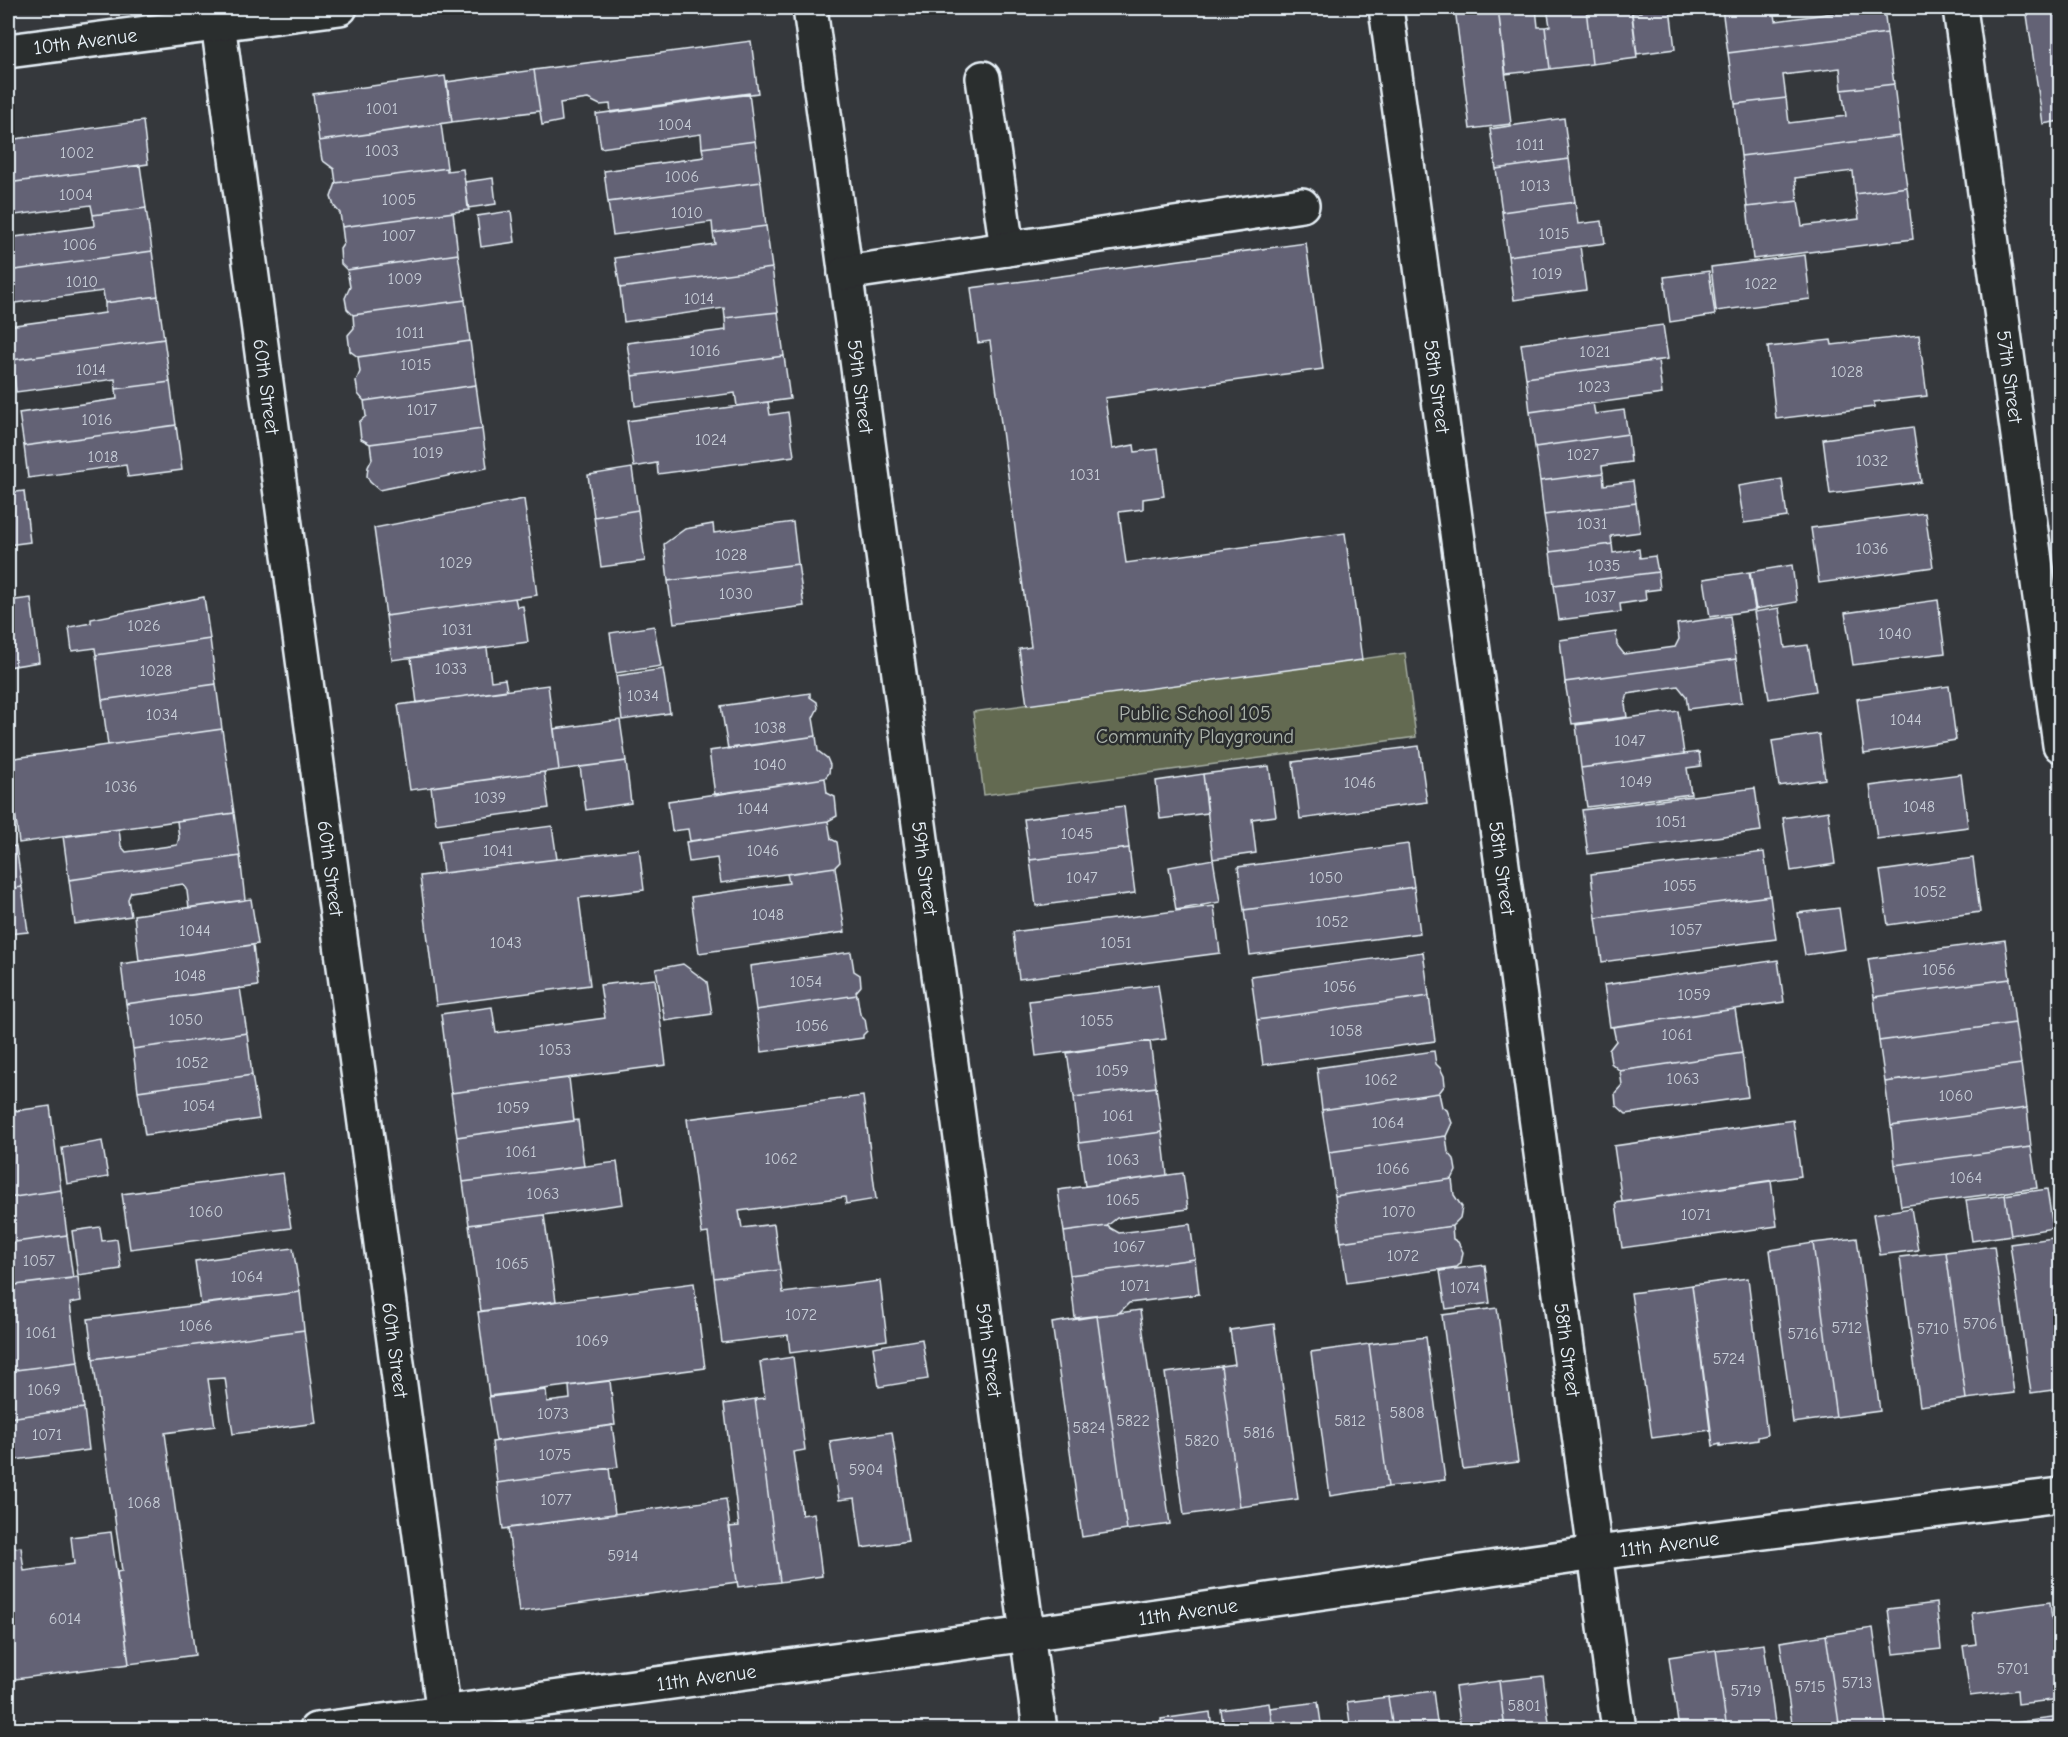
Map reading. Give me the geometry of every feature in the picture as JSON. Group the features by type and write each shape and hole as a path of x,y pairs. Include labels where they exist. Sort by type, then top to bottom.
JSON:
{"street":[{"name":"10th Avenue","path":"8,51 217,16 340,8"},
{"name":"59th Street","path":"810,8 1040,1730"},
{"name":"58th Street","path":"1386,8 1619,1730"},
{"name":"57th Street","path":"1960,8 2061,745"},
{"name":"60th Street","path":"217,16 445,1721"},
{"path":"983,78 1007,249"},
{"path":"845,273 1302,205"},
{"name":"11th Avenue","path":"316,1730 445,1721 1027,1634 1596,1553 2061,1495"}],"green space":[{"path":"879,8 944,8 880,15"},
{"name":"Public School 105 Community Playground","path":"1405,653 1416,737 984,795 973,712"}],"building":[{"path":"1455,8 1498,8 1511,124 1470,129"},
{"path":"1498,8 1536,8 1538,27 1545,27 1550,69 1506,74"},
{"path":"1547,8 1586,8 1592,64 1550,69 1545,27 1550,26"},
{"path":"1586,8 1631,8 1637,58 1592,64"},
{"path":"1641,8 1670,8 1675,49 1637,54 1632,13 1641,12"},
{"path":"1722,8 1774,8 1776,21 1833,13 1832,8 1884,8 1887,33 1728,53"},
{"path":"2026,8 2060,8 2060,121 2043,124"},
{"path":"1887,33 1894,84 1842,90 1840,68 1783,75 1786,98 1735,104 1728,53"},
{"path":"751,41 758,93 611,113 610,104 600,105 588,99 560,103 562,121 542,125 534,70"},
{"path":"534,70 540,111 452,122 447,82"},
{"path":"445,76 452,122 319,141 313,94"},
{"path":"1894,84 1900,136 1741,156 1735,104 1786,98 1789,123 1846,116 1842,90"},
{"path":"749,93 755,141 702,148 701,134 601,148 596,114"},
{"path":"1564,118 1569,159 1496,169 1490,129"},
{"path":"143,121 148,164 8,183 8,140"},
{"path":"441,124 447,168 336,183 334,169 322,160 319,141"},
{"path":"1900,136 1907,187 1855,194 1853,171 1795,178 1798,201 1747,207 1741,156"},
{"path":"755,141 761,182 608,202 604,171 704,157 702,148"},
{"path":"1569,159 1575,202 1502,212 1496,169"},
{"path":"140,165 146,208 93,215 91,205 8,216 8,183"},
{"path":"447,168 447,171 463,169 469,210 342,227 340,213 331,197 336,183"},
{"path":"493,178 496,204 468,208 465,182"},
{"path":"761,182 766,226 713,233 712,222 613,235 608,202"},
{"path":"1907,187 1913,239 1753,259 1747,207 1798,201 1802,226 1859,219 1855,194"},
{"path":"1575,202 1578,224 1602,221 1605,243 1508,256 1502,212"},
{"path":"146,208 152,251 8,271 8,238 94,226 93,215"},
{"path":"511,211 515,242 481,247 477,216"},
{"path":"453,212 458,254 347,270 341,264 340,249 344,243 342,227"},
{"path":"766,226 772,268 620,288 615,258 715,244 713,233"},
{"path":"1306,243 1323,369 1105,398 1112,449 1134,445 1135,452 1158,449 1164,496 1143,499 1143,509 1119,512 1126,563 1345,533 1362,660 1027,705 1019,649 1031,647 990,341 978,343 971,288"},
{"path":"1580,246 1586,290 1514,300 1508,256"},
{"path":"152,251 158,296 105,303 103,291 8,304 8,271"},
{"path":"458,254 465,300 353,315 347,309 345,298 350,287 347,270"},
{"path":"1805,255 1810,299 1716,311 1711,267"},
{"path":"772,268 778,312 725,318 724,308 624,322 620,288"},
{"path":"1709,271 1715,315 1670,322 1664,277"},
{"path":"158,296 164,339 12,360 8,326 105,313 105,303"},
{"path":"465,300 470,341 358,357 350,351 348,335 354,328 353,315"},
{"path":"778,312 784,356 632,376 627,343 726,330 725,318"},
{"path":"1663,325 1668,359 1526,378 1521,344"},
{"path":"1919,335 1927,396 1874,402 1874,407 1776,419 1768,347 1831,340 1832,345"},
{"path":"164,339 170,382 116,389 115,379 16,392 12,360"},
{"path":"470,341 476,385 364,401 358,394 356,381 360,372 358,357"},
{"path":"784,356 790,399 737,406 735,393 635,406 632,376"},
{"path":"1658,360 1662,394 1530,412 1526,378"},
{"path":"170,382 176,425 24,446 19,413 117,399 116,389"},
{"path":"476,385 482,429 370,444 361,439 359,422 366,416 364,401"},
{"path":"768,402 770,415 788,412 794,456 658,474 657,463 634,467 627,421"},
{"path":"1593,403 1595,414 1624,410 1628,434 1535,447 1530,412"},
{"path":"176,425 182,470 128,477 126,465 28,478 24,446"},
{"path":"1913,427 1921,482 1830,494 1823,439"},
{"path":"482,429 487,468 379,490 367,476 372,459 370,444"},
{"path":"1628,434 1631,462 1602,466 1603,473 1540,481 1535,447"},
{"path":"632,468 638,510 594,517 588,475"},
{"path":"1603,473 1604,485 1633,481 1636,503 1544,515 1540,481"},
{"path":"1782,479 1787,517 1744,523 1738,486"},
{"path":"24,491 30,542 8,545 8,493"},
{"path":"524,499 537,595 386,616 374,528"},
{"path":"1636,503 1640,532 1611,536 1612,544 1550,552 1544,515"},
{"path":"638,510 645,561 601,567 594,517"},
{"path":"1925,513 1933,567 1819,583 1811,528"},
{"path":"793,522 798,564 668,581 664,544 685,529 713,524 714,533"},
{"path":"1612,544 1613,553 1639,549 1640,558 1655,556 1658,572 1554,585 1550,552"},
{"path":"798,564 804,606 674,623 668,581"},
{"path":"1792,565 1797,602 1756,609 1750,572"},
{"path":"1658,572 1660,589 1645,591 1646,600 1620,604 1621,612 1559,620 1554,585"},
{"path":"1749,572 1755,610 1710,617 1704,579"},
{"path":"204,597 210,639 96,655 95,648 72,651 69,627 91,623 91,619"},
{"path":"31,598 39,662 8,667 8,601"},
{"path":"515,598 517,607 523,606 528,642 392,660 386,616"},
{"path":"1938,600 1945,653 1853,665 1845,613"},
{"path":"1779,608 1785,648 1808,645 1816,691 1769,699 1754,612"},
{"path":"1730,616 1736,659 1565,682 1560,640 1616,632 1617,645 1624,654 1675,647 1679,639 1677,624"},
{"path":"654,626 661,666 616,673 610,633"},
{"path":"210,639 216,684 102,700 96,655"},
{"path":"487,648 491,681 505,679 507,690 417,703 411,658"},
{"path":"1736,659 1742,702 1688,709 1686,696 1678,686 1628,694 1625,704 1627,717 1572,724 1565,682"},
{"path":"663,669 670,713 622,720 616,676"},
{"path":"216,684 222,729 108,745 102,700"},
{"path":"548,685 559,770 410,790 398,705"},
{"path":"1949,686 1956,740 1864,754 1857,699"},
{"path":"810,693 810,697 817,702 818,708 813,718 816,736 728,749 721,706"},
{"path":"1678,711 1684,754 1581,768 1576,725"},
{"path":"620,720 626,761 559,770 554,729"},
{"path":"222,729 234,813 19,843 8,759"},
{"path":"1819,734 1825,779 1779,786 1772,741"},
{"path":"816,736 818,751 827,758 830,765 829,773 825,778 715,795 709,751"},
{"path":"1419,746 1427,802 1300,819 1293,762"},
{"path":"1699,752 1701,766 1687,768 1691,794 1587,807 1581,768"},
{"path":"626,761 631,803 586,810 580,767"},
{"path":"1269,766 1276,816 1252,819 1256,853 1213,859 1203,774"},
{"path":"544,772 549,808 436,824 431,787"},
{"path":"1203,774 1208,813 1160,819 1156,781"},
{"path":"1961,774 1968,827 1877,839 1870,786"},
{"path":"825,778 827,793 835,797 837,816 828,821 690,841 688,829 672,831 668,801"},
{"path":"1755,788 1761,831 1588,854 1582,810"},
{"path":"1124,806 1129,848 1030,860 1024,819"},
{"path":"1828,811 1835,864 1791,871 1783,818"},
{"path":"234,813 240,856 69,880 63,836 119,829 121,846 126,852 177,845 179,838 177,821"},
{"path":"828,821 831,839 837,842 840,862 835,867 721,883 717,858 689,862 686,842"},
{"path":"552,826 557,859 443,873 439,841"},
{"path":"1408,844 1414,887 1244,910 1238,867"},
{"path":"16,846 22,887 8,889 8,847"},
{"path":"1129,848 1135,893 1036,906 1030,860"},
{"path":"639,849 644,890 579,898 590,985 436,1005 420,876"},
{"path":"1764,852 1770,896 1596,918 1591,874"},
{"path":"240,856 245,900 189,908 187,891 183,884 131,892 128,899 131,916 75,924 69,880"},
{"path":"1973,858 1980,912 1888,925 1880,871"},
{"path":"1213,859 1220,902 1176,910 1169,867"},
{"path":"835,867 845,932 699,953 691,897 789,883 787,874"},
{"path":"22,887 28,932 8,934 8,889"},
{"path":"1414,887 1420,933 1250,955 1244,910"},
{"path":"1770,896 1776,939 1602,962 1596,918"},
{"path":"251,899 258,944 139,961 134,915"},
{"path":"1214,906 1220,953 1019,979 1013,932"},
{"path":"1839,908 1845,949 1805,955 1798,913"},
{"path":"2005,940 2010,979 1874,997 1868,959"},
{"path":"253,945 258,986 126,1004 121,964"},
{"path":"851,952 854,971 860,975 861,986 856,992 857,995 756,1010 750,966"},
{"path":"1423,952 1429,996 1257,1020 1251,976"},
{"path":"1778,960 1784,1002 1610,1027 1604,985"},
{"path":"683,964 707,982 712,1014 665,1021 656,969"},
{"path":"655,979 666,1065 451,1093 441,1014 492,1007 496,1033 605,1018 600,985"},
{"path":"2010,979 2015,1023 1879,1041 1874,997"},
{"path":"1158,985 1166,1039 1036,1056 1029,1001"},
{"path":"240,988 247,1033 133,1049 126,1004"},
{"path":"857,995 860,1014 865,1019 867,1031 863,1038 762,1052 756,1010"},
{"path":"1429,996 1435,1041 1263,1065 1257,1020"},
{"path":"1735,1009 1742,1053 1620,1071 1611,1063 1609,1050 1616,1041 1613,1027"},
{"path":"2015,1023 2021,1064 1885,1082 1879,1041"},
{"path":"247,1033 252,1075 138,1091 133,1049"},
{"path":"1150,1041 1156,1087 1074,1097 1067,1053"},
{"path":"1434,1051 1436,1064 1444,1076 1445,1085 1439,1093 1322,1110 1317,1068"},
{"path":"1742,1053 1748,1097 1626,1114 1616,1105 1615,1093 1622,1085 1620,1071"},
{"path":"2021,1064 2027,1108 1891,1126 1885,1082"},
{"path":"252,1075 259,1119 145,1135 138,1091"},
{"path":"569,1078 574,1121 457,1137 451,1093"},
{"path":"1156,1087 1162,1132 1079,1143 1074,1097"},
{"path":"1439,1093 1442,1107 1447,1110 1452,1123 1446,1136 1329,1152 1322,1110"},
{"path":"863,1096 876,1199 846,1204 845,1197 739,1211 742,1228 774,1224 780,1270 714,1278 708,1233 702,1234 687,1119"},
{"path":"50,1106 61,1190 8,1198 8,1112"},
{"path":"2027,1108 2031,1147 1895,1165 1891,1126"},
{"path":"578,1120 584,1166 463,1182 457,1137"},
{"path":"1793,1120 1801,1176 1622,1202 1614,1146"},
{"path":"1162,1132 1167,1175 1085,1186 1079,1143"},
{"path":"1446,1136 1448,1152 1454,1159 1456,1171 1452,1179 1335,1196 1329,1152"},
{"path":"102,1141 108,1177 67,1184 62,1148"},
{"path":"2031,1147 2037,1188 1901,1206 1895,1165"},
{"path":"617,1162 623,1204 469,1225 463,1182"},
{"path":"283,1173 291,1228 130,1249 122,1194"},
{"path":"1183,1173 1188,1209 1117,1218 1107,1226 1064,1232 1058,1190"},
{"path":"1452,1179 1454,1195 1462,1207 1460,1218 1452,1226 1341,1242 1335,1196"},
{"path":"1771,1181 1777,1226 1622,1248 1616,1203"},
{"path":"2047,1189 2053,1228 2011,1235 2005,1195"},
{"path":"61,1190 67,1235 8,1243 8,1198"},
{"path":"2005,1195 2011,1235 1972,1241 1966,1200"},
{"path":"1911,1208 1918,1250 1880,1255 1873,1214"},
{"path":"544,1215 556,1301 481,1311 469,1225"},
{"path":"1190,1224 1195,1259 1070,1275 1064,1232 1107,1226 1119,1233"},
{"path":"1452,1226 1453,1239 1458,1242 1463,1252 1461,1263 1457,1267 1347,1283 1341,1242"},
{"path":"100,1227 102,1241 117,1239 121,1269 78,1275 72,1231"},
{"path":"67,1235 73,1278 8,1286 8,1243"},
{"path":"2060,1237 2060,1389 2031,1393 2010,1244"},
{"path":"1857,1238 1880,1411 1836,1417 1813,1243"},
{"path":"1813,1243 1836,1417 1793,1423 1770,1250"},
{"path":"1994,1246 2014,1393 1966,1399 1946,1252"},
{"path":"293,1248 300,1292 201,1304 195,1261"},
{"path":"1946,1252 1966,1399 1920,1406 1900,1257"},
{"path":"1195,1259 1199,1294 1129,1303 1119,1313 1075,1318 1070,1275"},
{"path":"1485,1265 1490,1303 1446,1309 1440,1271"},
{"path":"780,1270 783,1293 880,1281 887,1340 790,1353 788,1335 722,1343 714,1278"},
{"path":"78,1277 81,1301 70,1303 78,1362 8,1371 8,1286"},
{"path":"1748,1278 1767,1435 1758,1437 1758,1440 1713,1446 1692,1285"},
{"path":"694,1283 705,1368 489,1396 478,1312"},
{"path":"1692,1285 1710,1430 1652,1438 1631,1293"},
{"path":"300,1292 304,1330 93,1359 88,1319"},
{"path":"1497,1308 1518,1462 1463,1469 1442,1315"},
{"path":"1140,1310 1170,1524 1127,1530 1097,1316"},
{"path":"1097,1316 1127,1530 1082,1537 1052,1323"},
{"path":"1274,1324 1298,1499 1240,1507 1221,1366 1235,1364 1230,1330"},
{"path":"304,1330 316,1423 233,1434 225,1378 208,1379 215,1426 165,1433 195,1655 129,1664 117,1572 122,1571 93,1359"},
{"path":"1426,1337 1445,1480 1388,1487 1369,1344"},
{"path":"922,1339 928,1379 879,1387 873,1347"},
{"path":"1369,1344 1388,1487 1330,1496 1311,1352"},
{"path":"793,1357 805,1450 793,1452 802,1515 814,1513 822,1576 780,1582 755,1399 765,1398 760,1362"},
{"path":"78,1362 84,1408 8,1418 8,1371"},
{"path":"1221,1366 1240,1507 1184,1515 1165,1373"},
{"path":"610,1381 615,1425 496,1441 489,1397 546,1390 547,1402 570,1399 569,1386"},
{"path":"755,1399 780,1582 738,1587 729,1527 739,1526 724,1404"},
{"path":"84,1408 89,1450 8,1461 8,1418"},
{"path":"612,1425 618,1467 497,1483 492,1442"},
{"path":"892,1432 908,1541 862,1548 855,1498 839,1500 830,1441"},
{"path":"609,1468 615,1514 503,1529 497,1483"},
{"path":"726,1499 737,1582 519,1612 508,1528"},
{"path":"111,1532 129,1664 8,1680 8,1549 21,1547 24,1571 74,1564 71,1537"},
{"path":"2050,1602 2052,1620 2060,1619 2060,1699 2018,1704 2017,1690 1970,1696 1963,1646 1976,1644 1972,1613"},
{"path":"1936,1603 1941,1649 1894,1654 1888,1609"},
{"path":"1873,1628 1887,1730 1840,1730 1826,1635"},
{"path":"1826,1635 1840,1730 1793,1730 1780,1642"},
{"path":"1764,1644 1776,1730 1727,1730 1716,1650"},
{"path":"1716,1650 1727,1730 1679,1730 1669,1657"},
{"path":"1543,1676 1550,1730 1505,1730 1499,1681"},
{"path":"1499,1681 1505,1730 1461,1730 1455,1687"},
{"path":"1433,1691 1438,1730 1393,1730 1388,1697"},
{"path":"1388,1697 1393,1730 1351,1730 1347,1702"},
{"path":"1318,1702 1322,1730 1273,1730 1270,1708"},
{"path":"1269,1703 1273,1730 1224,1730 1221,1710"},
{"path":"1210,1712 1212,1730 1162,1730 1161,1719"},
{"path":"2060,1717 2060,1730 1957,1730"},
{"path":"1161,1723 1162,1730 1117,1730"}]}
